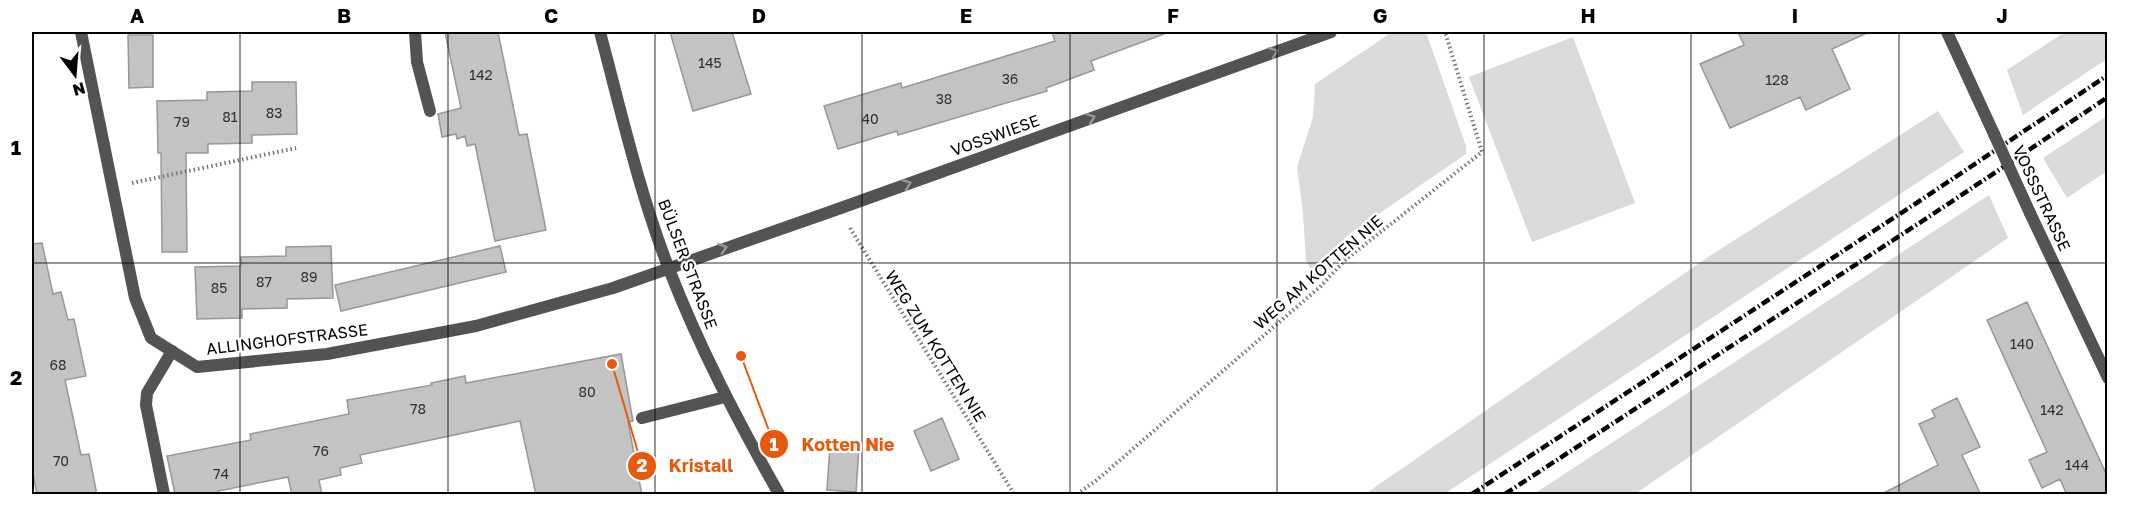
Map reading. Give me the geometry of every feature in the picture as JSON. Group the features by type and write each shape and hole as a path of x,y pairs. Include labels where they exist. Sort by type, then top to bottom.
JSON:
{"street":[{"name":"ALLINGHOFSTRASSE","path":"81,32 135,298 151,338 197,367 327,354 476,326 613,288 668,267"},
{"path":"415,32 417,62 430,111"},
{"name":"BÜLSER STRASSE","path":"600,32 628,141 668,267 710,367 779,495"},
{"name":"VOSSWIESE","path":"668,267 838,209 1331,32"},
{"name":"VOSSSTRASSE","path":"1947,32 2108,378"},
{"path":"164,495 146,405 147,393 172,351"},
{"path":"642,418 725,397"}],"path":[{"name":"WEG AM KOTTEN NIE","path":"1077,495 1304,300 1344,261 1482,152 1445,32"},
{"path":"114,187 296,148"},
{"name":"WEG ZUM KOTTEN NIE","path":"838,209 1014,495"}],"shaded area":[{"path":"1392,32 1426,32 1466,146 1466,154 1348,235 1312,271 1306,261 1297,167 1313,117 1315,84"},
{"path":"2065,32 2107,32 2107,59 2023,115 2007,70"},
{"path":"1573,37 1635,203 1532,242 1469,77"},
{"path":"1938,111 1964,152 1444,494 1365,494 1711,255"},
{"path":"2107,116 2107,171 2067,198 2043,158"},
{"path":"1989,195 2008,238 1635,494 1534,494"}],"building":[{"path":"445,32 498,32 519,135 527,134 546,230 495,241 475,144 467,146 465,136 457,139 456,134 442,137 438,114 461,108"},
{"path":"670,32 732,32 751,94 693,111"},
{"path":"1052,32 1164,32 1164,34 1091,61 1094,70 1046,88 1047,91 898,135 897,131 838,149 824,106 901,83 902,88 1055,41"},
{"path":"1738,32 1869,32 1832,49 1850,89 1806,110 1800,97 1730,128 1700,64 1744,45"},
{"path":"128,35 153,35 153,87 129,88"},
{"path":"252,82 296,82 297,134 252,135 252,143 208,144 208,153 186,153 187,252 162,252 161,153 158,153 157,101 207,100 207,92 252,91"},
{"path":"42,243 53,294 61,292 68,320 74,319 86,376 65,380 81,455 89,454 97,495 37,495 32,468 32,244"},
{"path":"331,246 333,298 287,299 287,308 242,309 242,318 197,319 195,267 241,266 241,257 286,256 286,247"},
{"path":"500,246 506,272 341,311 335,285"},
{"path":"2027,302 2108,478 2108,495 2067,495 2060,479 2042,488 2029,460 2047,452 1987,320"},
{"path":"621,354 633,421 628,422 642,495 536,495 520,421 360,455 362,463 340,468 341,475 319,480 322,495 292,495 288,477 218,491 219,494 175,494 167,456 251,440 250,434 349,414 347,400 432,385 431,383 465,376 466,383"},
{"path":"1957,398 1980,447 1962,455 1981,495 1880,495 1938,465 1919,424 1935,417 1932,410"},
{"path":"942,418 959,459 931,471 914,431"},
{"path":"830,445 859,447 856,492 827,490"}],"railway":[{"path":"1472,494 2108,75"},
{"path":"1505,494 2108,97"}],"place":[{"name":"Kotten Nie","path":"741,356"},
{"name":"Kristall","path":"612,364"}]}
